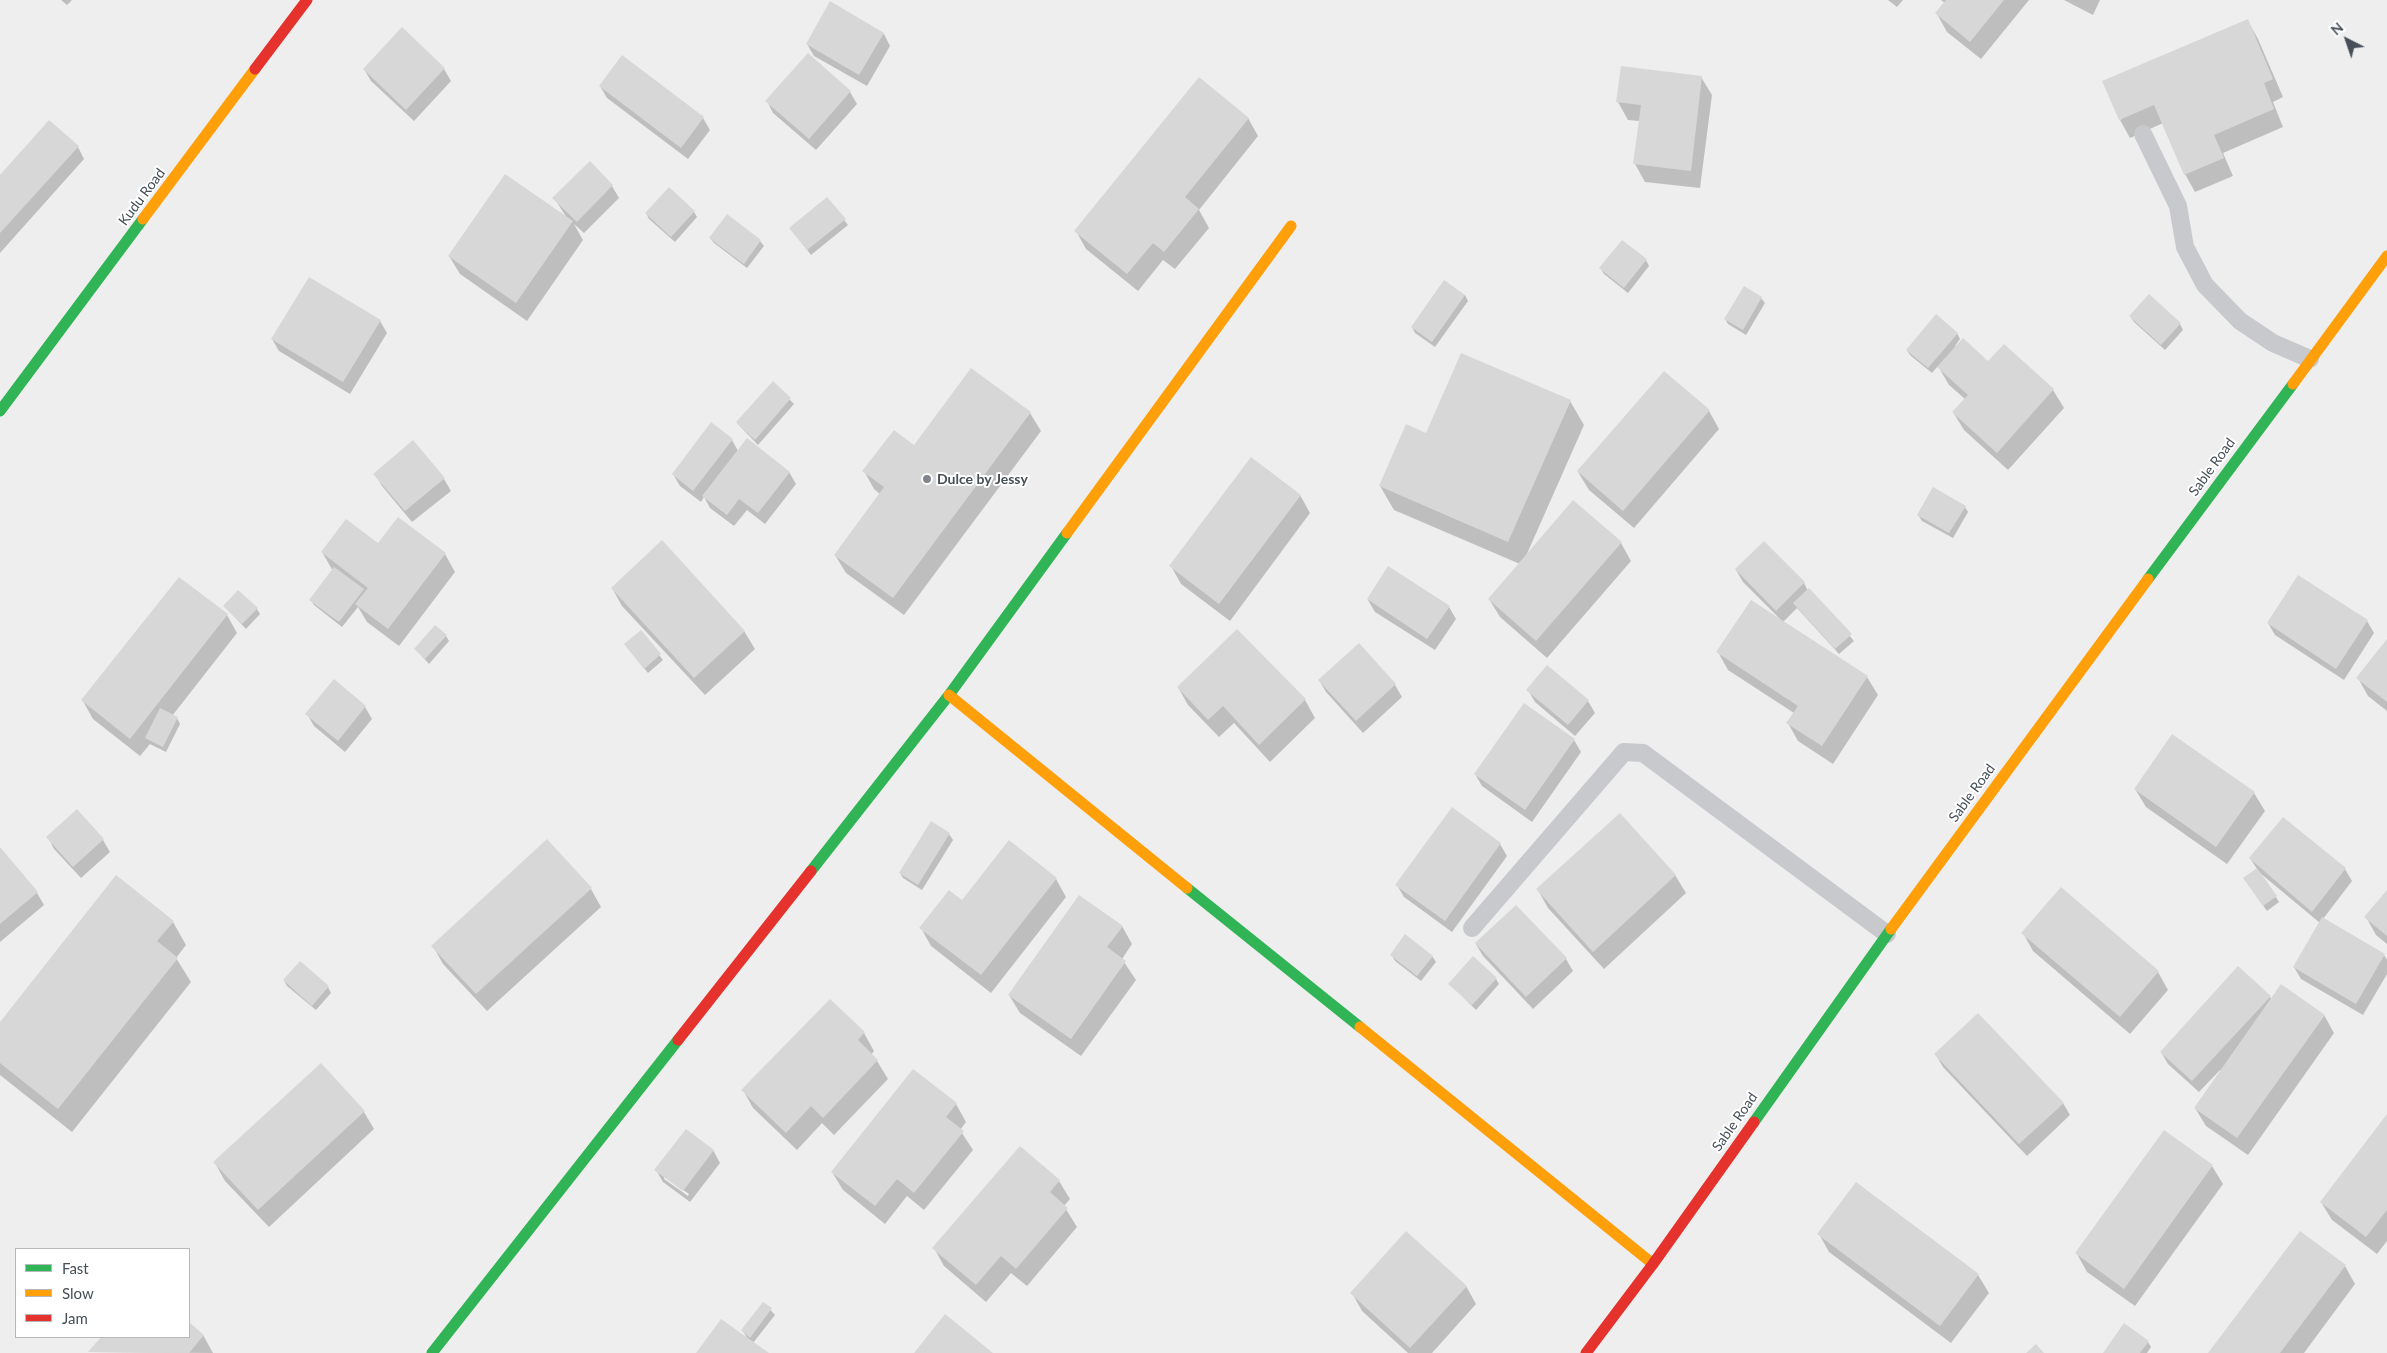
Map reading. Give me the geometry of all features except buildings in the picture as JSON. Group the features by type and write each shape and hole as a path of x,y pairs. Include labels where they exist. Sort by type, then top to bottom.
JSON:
{"street":[{"name":"Kudu Road","path":"0,411 307,0"},
{"path":"432,1353 949,695 1291,226"},
{"name":"Sable Road","path":"1586,1353 1653,1264 1887,934 2387,256"},
{"path":"949,695 1653,1264"}],"lane":[{"path":"2144,134 2178,206 2185,247 2205,285 2240,321 2273,343 2310,359"},
{"path":"1472,928 1624,752 1644,753 1887,934"}],"traffic: fast":[{"path":"0,411 143,219"},
{"path":"2148,579 2293,384"},
{"path":"811,871 949,695 1067,533"},
{"path":"1187,888 1360,1027"},
{"path":"1754,1122 1891,929"},
{"path":"432,1353 678,1040"}],"traffic: slow":[{"path":"143,219 255,69"},
{"path":"1067,533 1291,226"},
{"path":"2293,384 2387,256"},
{"path":"1891,929 2148,579"},
{"path":"949,695 1187,888"},
{"path":"1360,1027 1653,1264"}],"traffic: jam":[{"path":"255,69 307,0"},
{"path":"678,1040 811,871"},
{"path":"1586,1353 1653,1264 1754,1122"}],"place":[{"name":"Dulce by Jessy","path":"927,479"}]}
